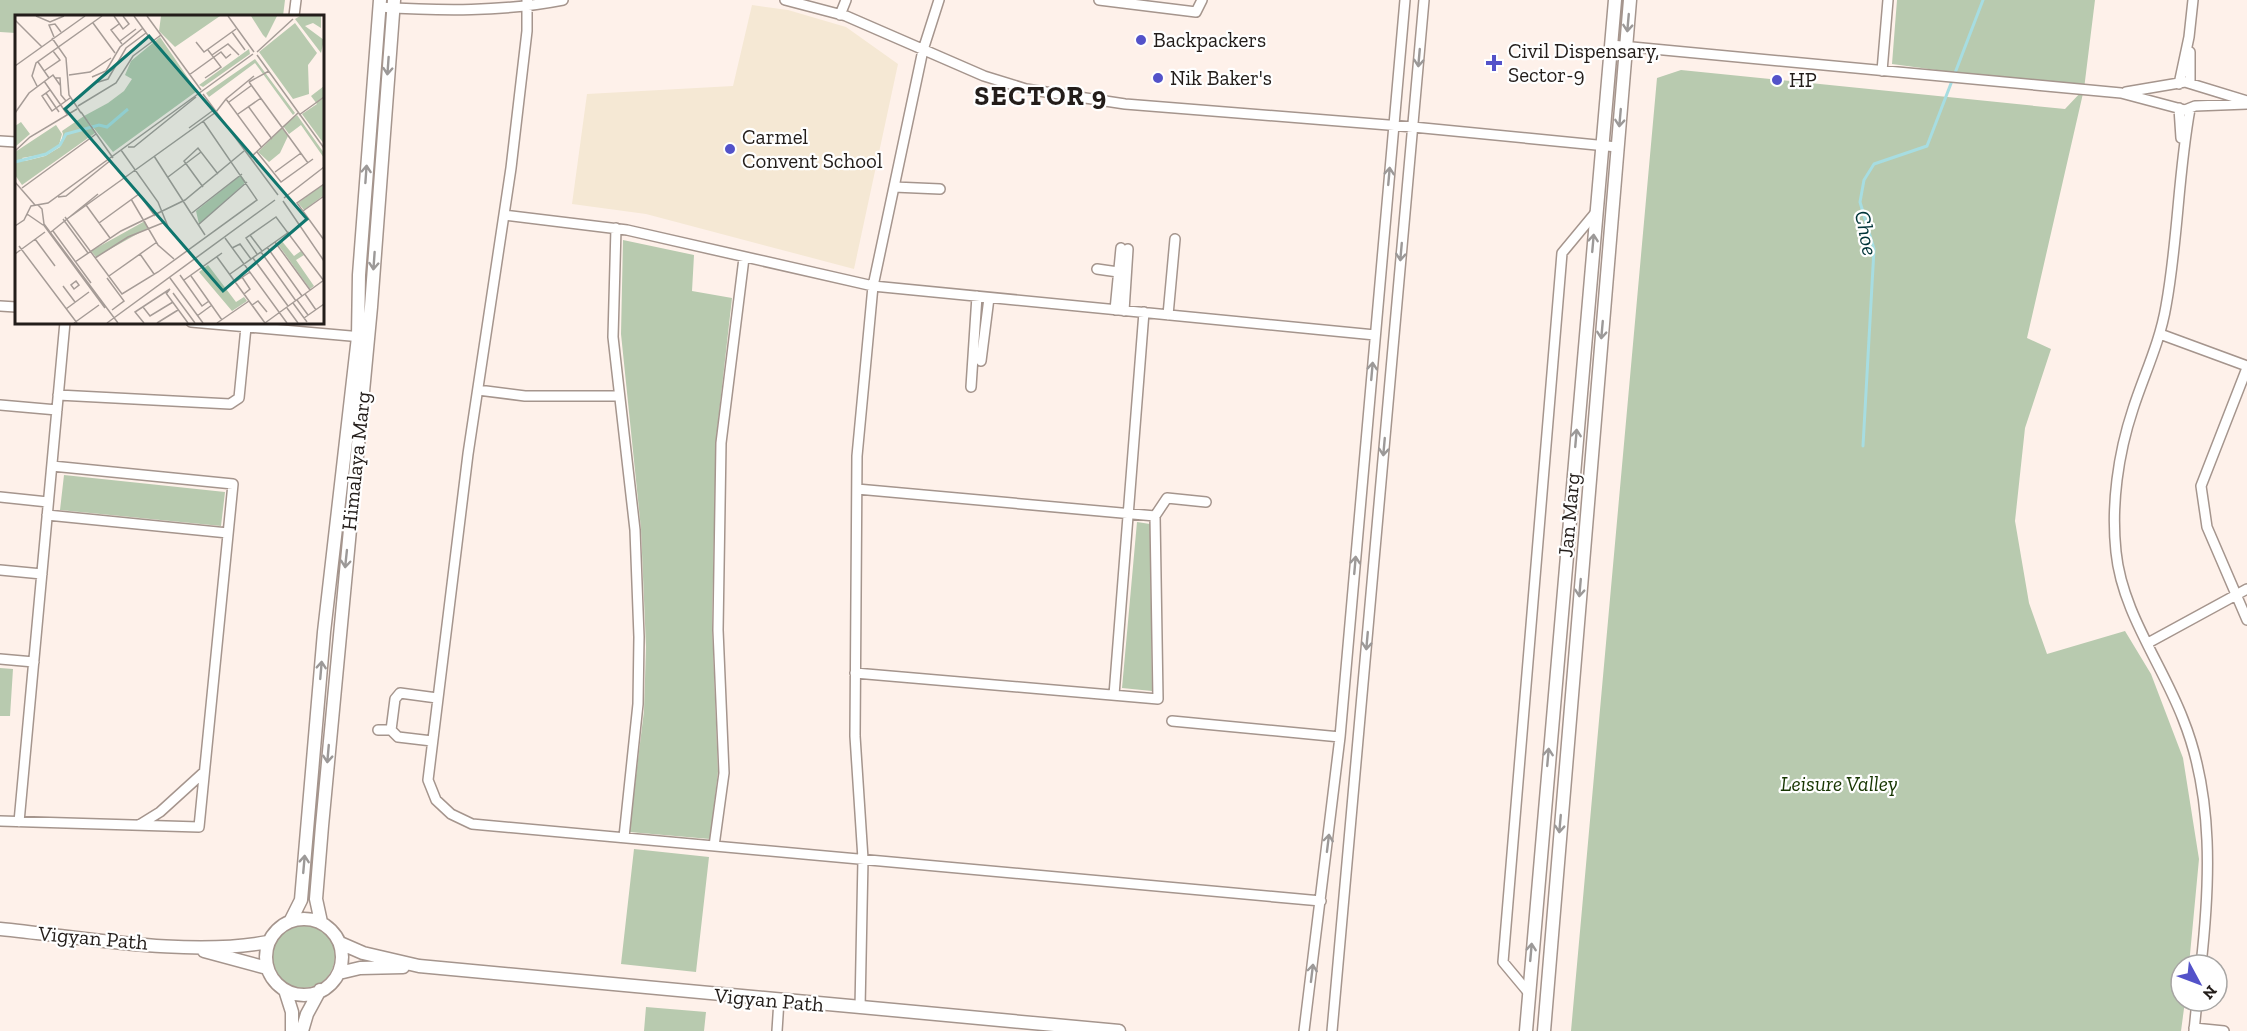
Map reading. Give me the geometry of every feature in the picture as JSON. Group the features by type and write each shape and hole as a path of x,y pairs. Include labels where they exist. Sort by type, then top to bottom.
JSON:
{"main road":[{"name":"Jan Marg","path":"1544,1031 1630,0"},
{"name":"Himalaya Marg","path":"291,920 301,900 324,632 363,337 359,275 379,4"},
{"name":"Himalaya Marg","path":"321,922 316,899 363,337 394,4"},
{"name":"Jan Marg","path":"1526,1031 1614,6"},
{"path":"306,918 321,922 332,931 340,943 342,959 339,973 329,985 320,990 301,995 285,990 275,982 267,968 265,955 268,942 278,928 291,920 306,918"},
{"name":"Vigyan Path","path":"0,929 185,947 268,942"},
{"name":"Vigyan Path","path":"340,943 363,953 419,966"},
{"name":"Vigyan Path","path":"185,947 267,968"},
{"name":"Vigyan Path","path":"339,973 360,968 419,966 1119,1031"},
{"path":"285,990 292,1012 292,1031"},
{"path":"302,1031 307,1014 320,990"}],"street":[{"path":"294,15 296,0"},
{"path":"379,4 443,11 563,0"},
{"path":"785,0 840,15 984,76 1026,89 1125,104 1394,125 1617,147"},
{"path":"840,15 846,0"},
{"path":"860,1008 863,859 855,736 857,456 873,286 923,50 939,0"},
{"path":"1099,0 1196,12 1202,0"},
{"path":"1304,1031 1340,737 1405,0"},
{"path":"1332,1031 1424,0"},
{"path":"1606,0 1614,6"},
{"path":"1882,71 1888,0"},
{"path":"2182,153 2177,107 2171,96 2177,85 2189,37 2193,0"},
{"path":"527,4 527,31 504,215 478,390 432,741 428,780 436,800 452,814 472,824 1321,901"},
{"path":"2189,37 2193,85 2199,96 2193,107 2182,153 2167,306 2160,334 2132,411 2118,474 2114,516 2116,552 2122,587 2184,721 2204,798 2208,867 2202,953"},
{"path":"1611,45 2121,93 2177,107 2247,103"},
{"path":"2121,93 2193,85 2247,103"},
{"path":"0,141 15,142"},
{"path":"894,187 940,189"},
{"path":"1528,992 1503,962 1562,253 1596,212"},
{"path":"504,215 616,228 873,286 1375,334"},
{"path":"616,228 613,337 635,530 639,637 638,704 624,837"},
{"path":"1168,315 1175,239"},
{"path":"1124,248 1119,310 1118,272 1124,248"},
{"path":"714,846 723,773 718,630 721,443 744,258"},
{"path":"1097,269 1118,272"},
{"path":"971,387 977,297"},
{"path":"981,361 989,298"},
{"path":"0,306 15,307"},
{"path":"1114,695 1144,312"},
{"path":"19,822 65,324"},
{"path":"213,324 363,337"},
{"path":"58,395 230,404 239,398 246,327"},
{"path":"2160,334 2247,367 2201,486 2207,527 2247,621"},
{"path":"478,390 525,396 619,396"},
{"path":"0,405 57,410"},
{"path":"0,821 199,827 233,484 52,466"},
{"path":"857,489 1155,516"},
{"path":"0,498 48,502"},
{"path":"855,673 1158,699 1155,516 1167,498 1206,502"},
{"path":"47,515 228,533"},
{"path":"0,570 42,574"},
{"path":"2148,643 2247,589"},
{"path":"0,659 34,662"},
{"path":"391,730 395,699 400,693 437,698"},
{"path":"1172,721 1340,737"},
{"path":"378,730 391,730 398,737 432,741"},
{"path":"139,825 160,812 204,772"},
{"path":"777,1031 779,1000"},
{"path":"2196,1013 2194,1030 2224,1031"}],"shaded area":[{"name":"Carmel Convent School","path":"752,5 788,10 846,27 898,64 854,269 646,214 572,204 587,94 733,86"}],"green space":[{"path":"0,0 285,0 283,15 15,15 15,33 0,32"},
{"name":"Leisure Valley","path":"1897,0 2095,0 2084,89 2027,338 2051,349 2025,428 2015,521 2029,603 2047,654 2125,631 2151,674 2183,758 2199,859 2190,953 2169,953 2169,1013 2183,1013 2181,1031 1571,1031 1657,78 1681,70 2065,109 2083,90 1892,64"},
{"path":"623,240 694,255 692,291 732,298 716,440 712,624 718,772 710,839 629,832 644,711 646,647 641,529 621,334"},
{"path":"64,475 225,492 221,526 60,510"},
{"path":"1137,522 1150,524 1152,691 1122,688"},
{"path":"0,668 13,669 10,716 0,716"},
{"path":"634,849 709,857 696,972 621,964"},
{"path":"303,924 321,930 329,938 335,956 329,974 321,982 303,988 285,982 277,974 271,956 277,938 285,930"},
{"path":"646,1007 706,1012 704,1031 644,1031"}],"waterway":[{"name":"Choe","path":"1863,446 1874,249 1860,202 1864,180 1874,164 1927,146 1983,0"}],"place":[{"name":"Backpackers","path":"1141,40"},
{"name":"Civil Dispensary, Sector-9","path":"1494,63"},
{"name":"Nik Baker's","path":"1158,78"},
{"name":"HP","path":"1777,80"},
{"name":"Carmel Convent School","path":"730,149"}],"district":[{"name":"SECTOR 9","path":"1041,96"}]}
